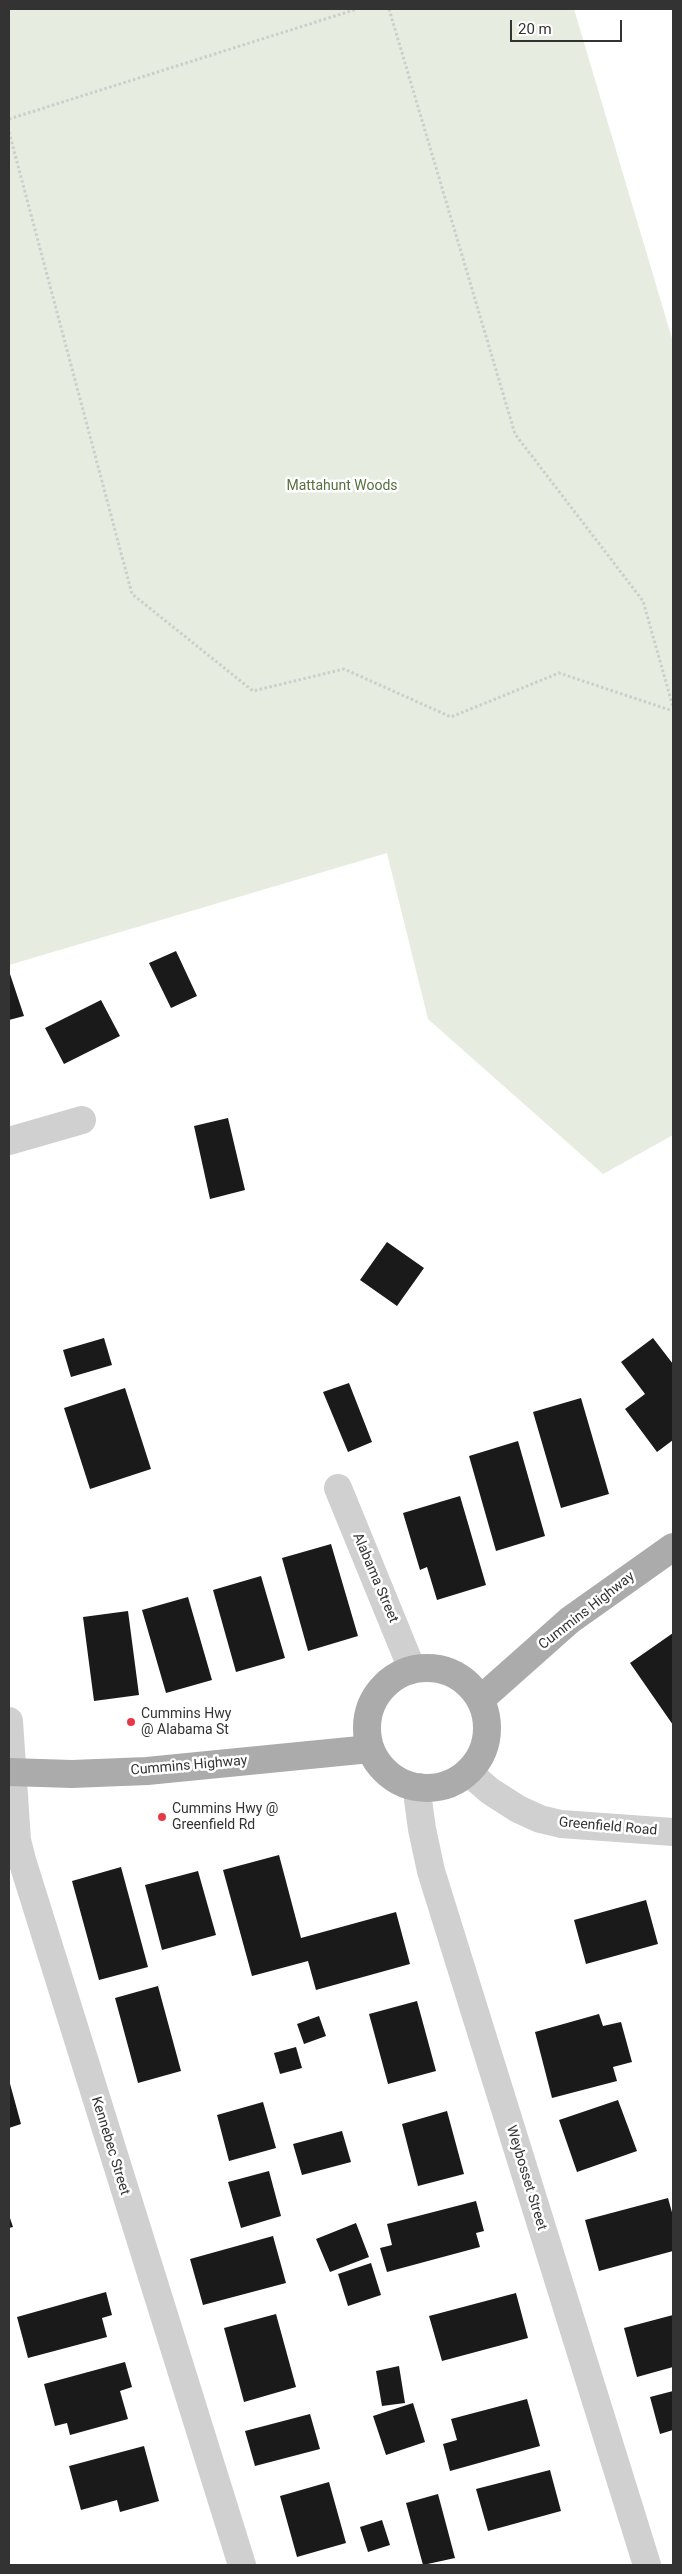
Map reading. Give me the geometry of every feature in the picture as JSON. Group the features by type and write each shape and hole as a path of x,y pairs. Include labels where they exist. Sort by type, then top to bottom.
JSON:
{"main road":[{"name":"Cummins Highway","path":"481,1699 570,1620 673,1547"},
{"path":"432,1667 452,1672 469,1683 481,1699 487,1718 487,1738 480,1757 468,1772 451,1784 432,1788 412,1787 394,1779 379,1766 370,1748 366,1728 369,1708 379,1690 393,1677 412,1668 432,1667"},
{"name":"Cummins Highway","path":"11,1772 72,1774 147,1771 370,1748"}],"street":[{"path":"9,1141 82,1120"},
{"name":"Alabama Street","path":"338,1488 412,1668"},
{"name":"Kennebec Street","path":"9,1720 17,1840 22,1860 242,2565"},
{"name":"Greenfield Road","path":"468,1772 511,1805 540,1819 561,1824 673,1832"},
{"name":"Weybosset Street","path":"419,1787 418,1800 422,1829 431,1871 647,2565"}],"path":[{"path":"9,119 357,9"},
{"path":"389,9 515,434 643,601 673,709"},
{"path":"9,132 132,594 253,691 344,669 451,718 559,673 673,709"}],"green space":[{"name":"Mattahunt Woods","path":"9,9 574,9 673,342 673,1135 603,1174 428,1019 387,853 9,965"}],"building":[{"path":"176,951 197,996 171,1008 149,963"},
{"path":"9,971 24,1016 9,1020"},
{"path":"101,1000 120,1036 64,1064 45,1028"},
{"path":"228,1118 245,1190 210,1199 194,1126"},
{"path":"387,1242 424,1268 397,1306 360,1280"},
{"path":"104,1338 112,1365 71,1377 63,1350"},
{"path":"653,1338 673,1364 673,1440 657,1452 625,1409 645,1394 621,1362"},
{"path":"349,1383 372,1442 348,1452 323,1392"},
{"path":"125,1388 151,1469 90,1489 64,1408"},
{"path":"581,1398 609,1494 561,1508 533,1412"},
{"path":"518,1441 545,1536 496,1551 469,1456"},
{"path":"460,1496 486,1585 437,1600 427,1567 420,1570 403,1513"},
{"path":"331,1544 358,1636 308,1651 282,1558"},
{"path":"261,1576 285,1658 236,1672 213,1590"},
{"path":"188,1597 212,1680 166,1693 142,1610"},
{"path":"128,1611 139,1695 94,1701 83,1617"},
{"path":"673,1633 673,1725 630,1663"},
{"path":"279,1855 301,1938 396,1912 410,1964 316,1990 308,1961 252,1976 223,1870"},
{"path":"121,1867 148,1967 99,1980 72,1881"},
{"path":"198,1871 216,1935 162,1950 145,1885"},
{"path":"646,1900 658,1944 586,1964 574,1920"},
{"path":"158,1986 181,2071 138,2083 115,1998"},
{"path":"417,2001 436,2071 388,2084 369,2014"},
{"path":"599,2014 603,2026 621,2022 632,2062 613,2067 617,2081 552,2098 535,2032"},
{"path":"319,2016 326,2036 304,2044 297,2024"},
{"path":"296,2047 302,2068 280,2074 274,2053"},
{"path":"9,2080 21,2124 9,2128"},
{"path":"618,2100 637,2151 577,2172 559,2120"},
{"path":"263,2102 276,2148 229,2161 217,2115"},
{"path":"447,2111 464,2174 418,2186 402,2124"},
{"path":"342,2131 351,2162 302,2175 293,2144"},
{"path":"269,2171 281,2216 241,2228 228,2182"},
{"path":"668,2198 673,2216 673,2251 599,2271 585,2220"},
{"path":"476,2201 484,2231 476,2233 480,2247 387,2272 380,2248 392,2245 387,2224"},
{"path":"9,2215 13,2227 9,2228"},
{"path":"356,2223 369,2257 330,2272 316,2239"},
{"path":"273,2236 286,2283 203,2305 190,2259"},
{"path":"371,2263 381,2295 348,2306 338,2274"},
{"path":"106,2292 112,2315 102,2318 107,2337 28,2358 17,2317"},
{"path":"516,2293 528,2338 442,2361 429,2316"},
{"path":"276,2314 296,2387 244,2402 224,2328"},
{"path":"673,2315 673,2367 637,2377 624,2328"},
{"path":"125,2362 132,2387 120,2391 128,2419 70,2435 67,2423 55,2426 44,2384"},
{"path":"399,2366 405,2403 382,2406 376,2371"},
{"path":"673,2391 673,2430 660,2434 650,2397"},
{"path":"527,2399 540,2446 450,2471 443,2444 457,2440 451,2419"},
{"path":"413,2403 425,2442 386,2455 373,2416"},
{"path":"310,2414 320,2449 255,2466 245,2431"},
{"path":"144,2446 159,2501 120,2512 117,2500 81,2510 69,2466"},
{"path":"550,2470 561,2511 488,2531 476,2489"},
{"path":"329,2482 346,2543 297,2557 280,2496"},
{"path":"438,2494 455,2558 423,2565 406,2503"},
{"path":"382,2520 390,2545 368,2552 360,2527"}],"place":[{"name":"Cummins Hwy @ Alabama St","path":"131,1722"},
{"name":"Cummins Hwy @ Greenfield Rd","path":"162,1817"}]}
